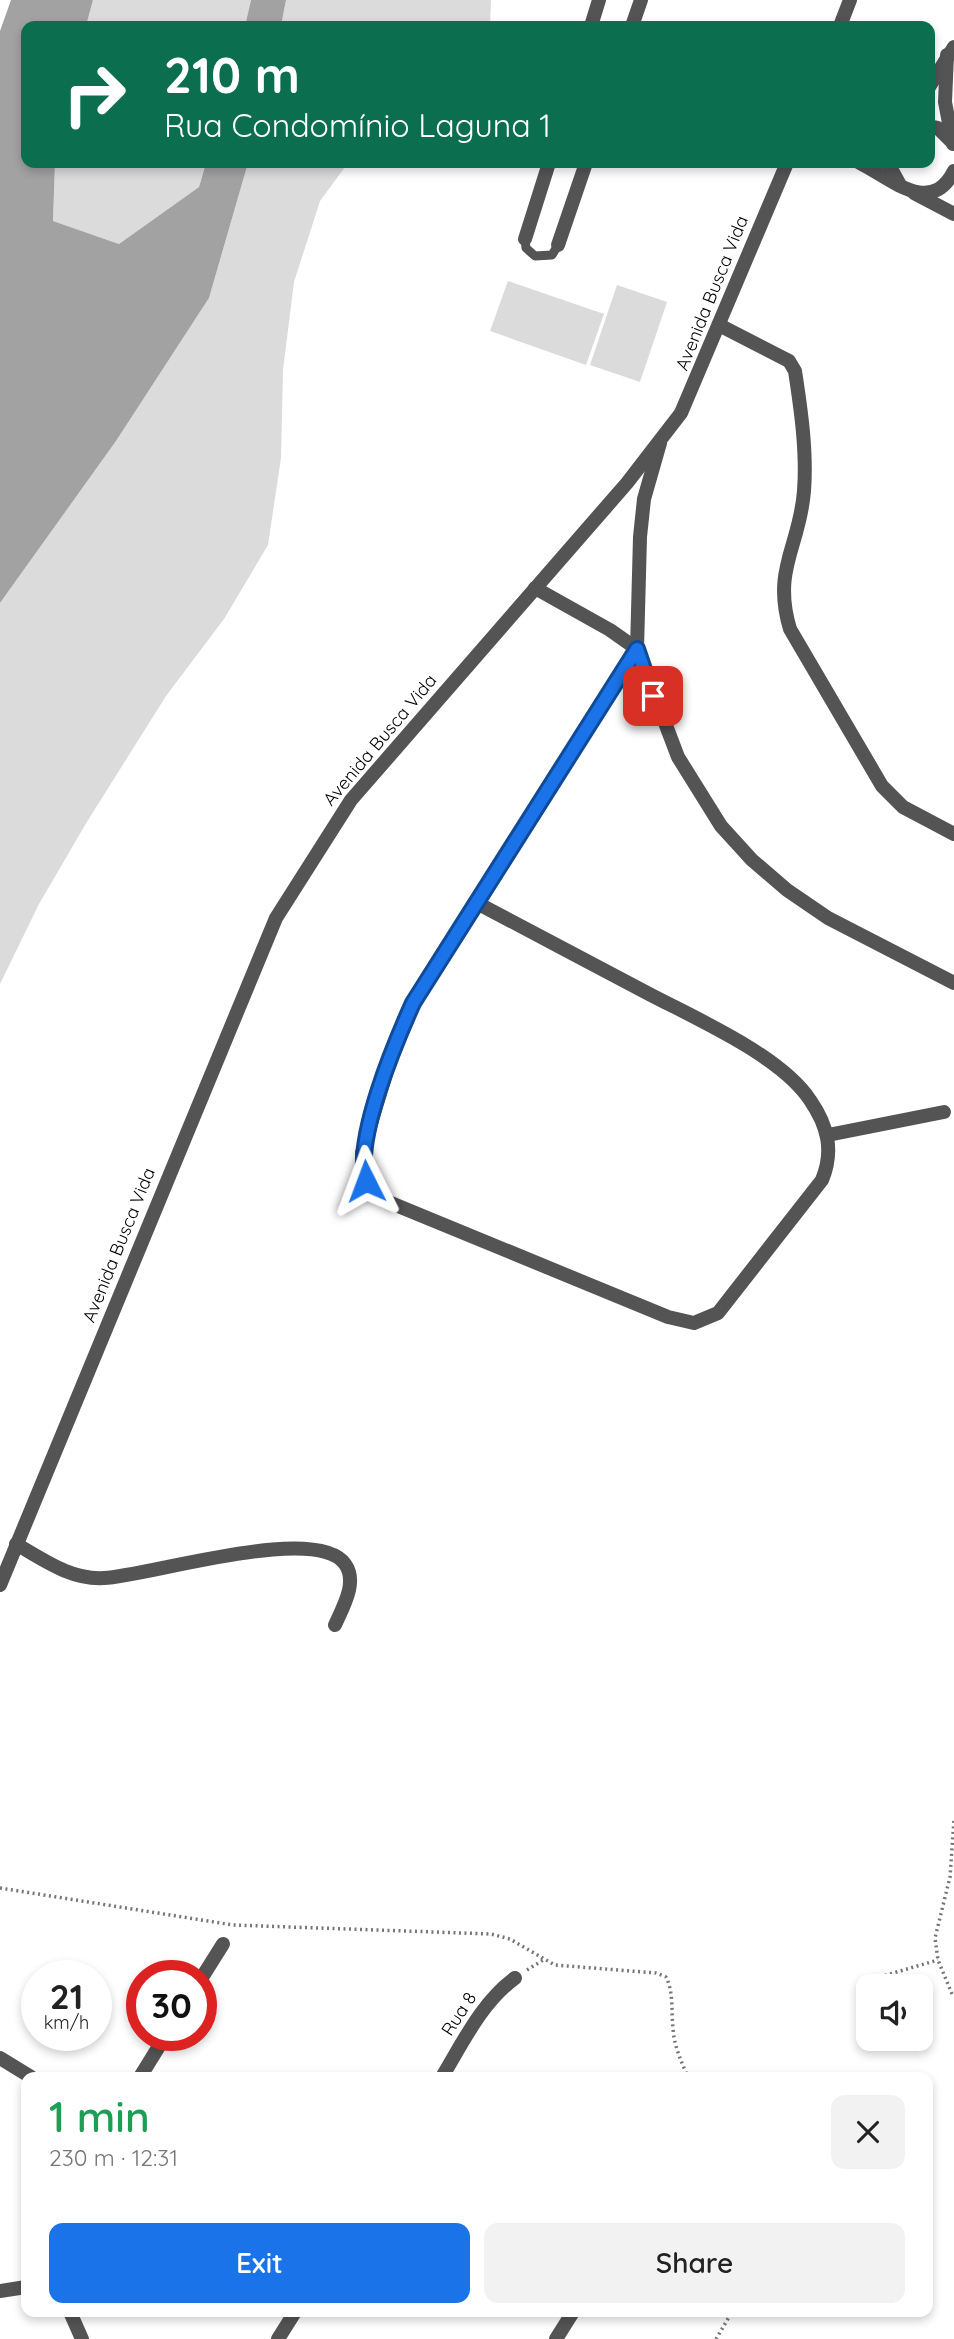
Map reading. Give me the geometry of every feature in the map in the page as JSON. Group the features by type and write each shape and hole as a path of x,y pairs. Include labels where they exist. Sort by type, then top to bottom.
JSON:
{"street":[{"path":"593,21 599,0"},
{"path":"634,21 641,0"},
{"path":"842,21 850,0"},
{"path":"935,77 951,51"},
{"path":"951,51 945,102 953,145"},
{"path":"935,129 947,135 953,145"},
{"path":"525,239 547,168"},
{"path":"558,245 584,168"},
{"name":"Avenida Busca Vida","path":"0,1584 276,918 351,800 660,443 685,403 785,168"},
{"path":"869,168 954,214"},
{"path":"890,168 894,179 907,189 937,190 947,183 954,171"},
{"path":"719,325 789,361 795,371 805,471 804,494 782,583 783,605 790,629 882,786 903,807 954,834"},
{"path":"660,443 644,499 639,537 637,649 678,757 721,826 752,860 787,890 828,918 954,983"},
{"path":"535,587 610,630 637,649"},
{"path":"475,902 754,1051 798,1085 810,1100 828,1135 828,1160 822,1180 718,1313 694,1323 668,1317 386,1201 366,1181 362,1153 395,1044 413,1003 475,902 637,649"},
{"path":"828,1135 944,1112"},
{"path":"16,1544 78,1577 104,1578 218,1555 292,1550 336,1554 346,1565 350,1579 347,1597 335,1625"},
{"path":"213,1960 223,1944"},
{"name":"Rua 8","path":"445,2072 486,2006 499,1990 515,1978"},
{"path":"143,2072 156,2051"},
{"path":"0,2058 23,2072"},
{"path":"0,2291 21,2288"},
{"path":"72,2317 82,2339"},
{"path":"278,2339 292,2317"},
{"path":"556,2339 570,2317"}],"lane":[{"path":"525,239 526,248 535,256 552,255 558,245"}],"path":[{"path":"952,1994 938,1960 936,1938 950,1877 954,1820"},
{"path":"0,1888 233,1924 491,1934 510,1939 555,1965 656,1973 666,1977 670,1985 673,2030 678,2055 686,2072"},
{"path":"890,1974 938,1960"},
{"path":"716,2339 729,2317"}],"shaded area":[{"path":"11,0 93,0 87,21 21,21 21,168 55,168 53,221 119,244 199,187 205,168 247,168 209,298 116,441 0,603 0,31"},
{"path":"93,0 251,0 246,21 87,21"},
{"path":"251,0 286,0 282,21 246,21"},
{"path":"286,0 491,0 490,21 282,21"},
{"path":"55,168 205,168 199,187 119,244 53,221"},
{"path":"247,168 344,168 320,201 294,282 283,370 281,458 268,545 224,619 166,696 85,825 39,904 0,984 0,603 116,441 209,298"},
{"path":"508,281 604,314 586,365 490,331"},
{"path":"617,285 667,302 640,382 590,365"}],"route":[{"path":"366,1181 362,1169 362,1153 395,1044 413,1003 637,649 653,696"}]}
